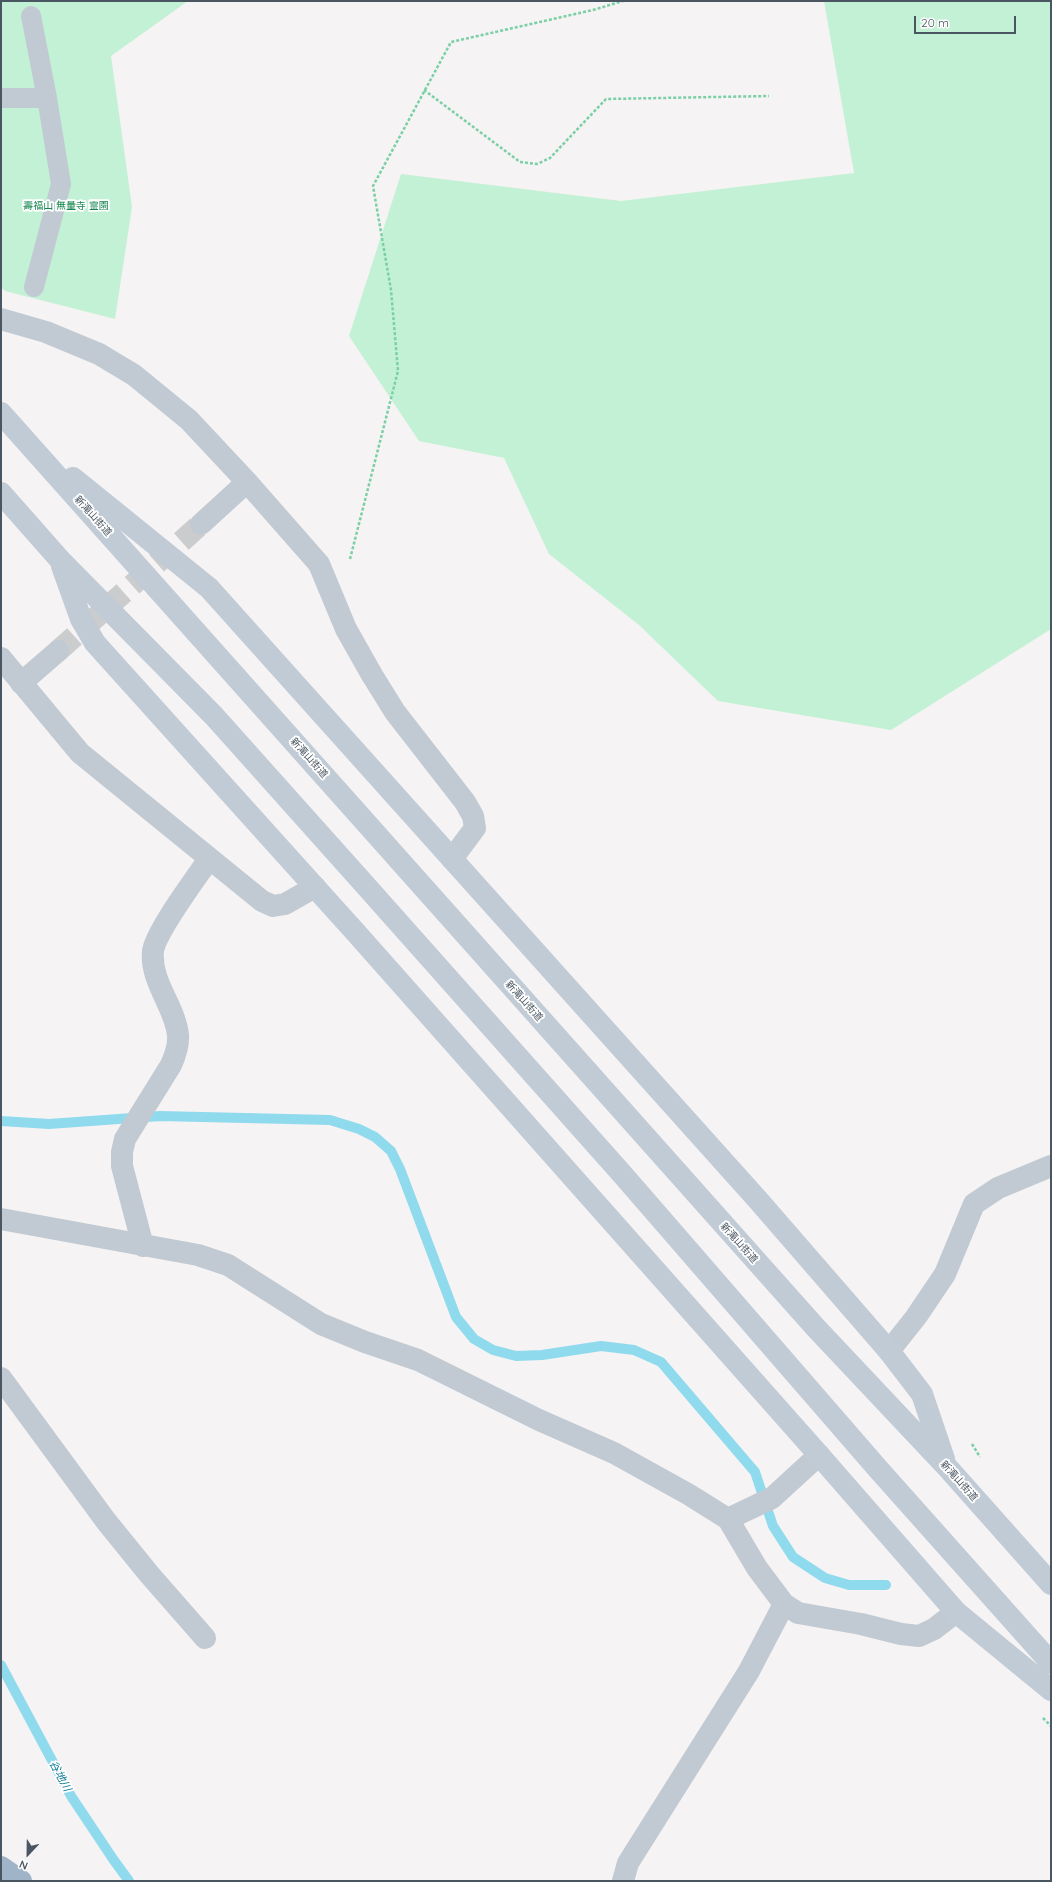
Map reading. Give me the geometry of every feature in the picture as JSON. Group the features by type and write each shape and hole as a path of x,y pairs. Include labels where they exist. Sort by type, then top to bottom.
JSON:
{"highway":[{"path":"1,1866 21,1881"}],"main road":[{"name":"新滝山街道","path":"1,413 810,1322 947,1467 1051,1584"},
{"path":"24,439 209,588 758,1200 889,1351 922,1394 947,1467"},
{"path":"1,493 60,561 145,645 235,740 623,1175 900,1493 1051,1663"},
{"path":"60,561 81,619 95,643 315,887 819,1455 956,1612 1051,1690"}],"street":[{"path":"1,319 46,332 99,354 134,374 189,420 247,482 319,564 346,629 372,674 396,712 465,802 470,812 475,828 452,859"},
{"path":"201,524 247,482"},
{"path":"21,683 58,651"},
{"path":"1,658 80,753 262,901 273,906 285,904 315,887"},
{"path":"143,1246 122,1166 122,1152 126,1139 171,1065 176,1052 178,1037 175,1021 166,1003 154,970 153,950 159,935 209,859"},
{"path":"889,1351 916,1317 945,1274 974,1204 998,1188 1051,1166"},
{"path":"1,1219 198,1255 228,1265 321,1324 365,1342 418,1360 539,1420 614,1453 688,1494 735,1514 757,1568 784,1604 798,1613 862,1624 901,1634 920,1636 934,1629 956,1612"},
{"path":"1,1378 106,1520 149,1574 205,1638"},
{"path":"735,1514 772,1498 819,1455"},
{"path":"623,1881 628,1863 749,1671 784,1604"}],"lane":[{"path":"31,16 47,98 61,184 34,287"},
{"path":"1,98 47,98"}],"path":[{"path":"349,562 398,371 391,290 373,186 451,42 593,10 623,1"},
{"path":"424,90 520,162 537,164 550,158 606,99 769,96"},
{"path":"970,1442 983,1460"}],"green space":[{"name":"壽福山 無量寺 霊園","path":"1,1 188,1 111,56 132,207 115,319 5,291 1,287"},
{"path":"824,1 1051,1 1051,629 891,730 718,701 639,625 549,554 504,458 419,441 349,336 401,174 621,201 854,173"}],"waterway":[{"path":"1,1121 49,1124 160,1116 330,1120 359,1129 375,1137 391,1151 400,1169 456,1317 474,1339 493,1350 516,1356 542,1355 601,1346 634,1350 661,1362 755,1472 773,1526 793,1557 825,1578 849,1585 886,1585"},
{"name":"谷地川","path":"1,1665 71,1796 129,1881"}],"tunnel":[{"path":"58,651 201,524"}]}
